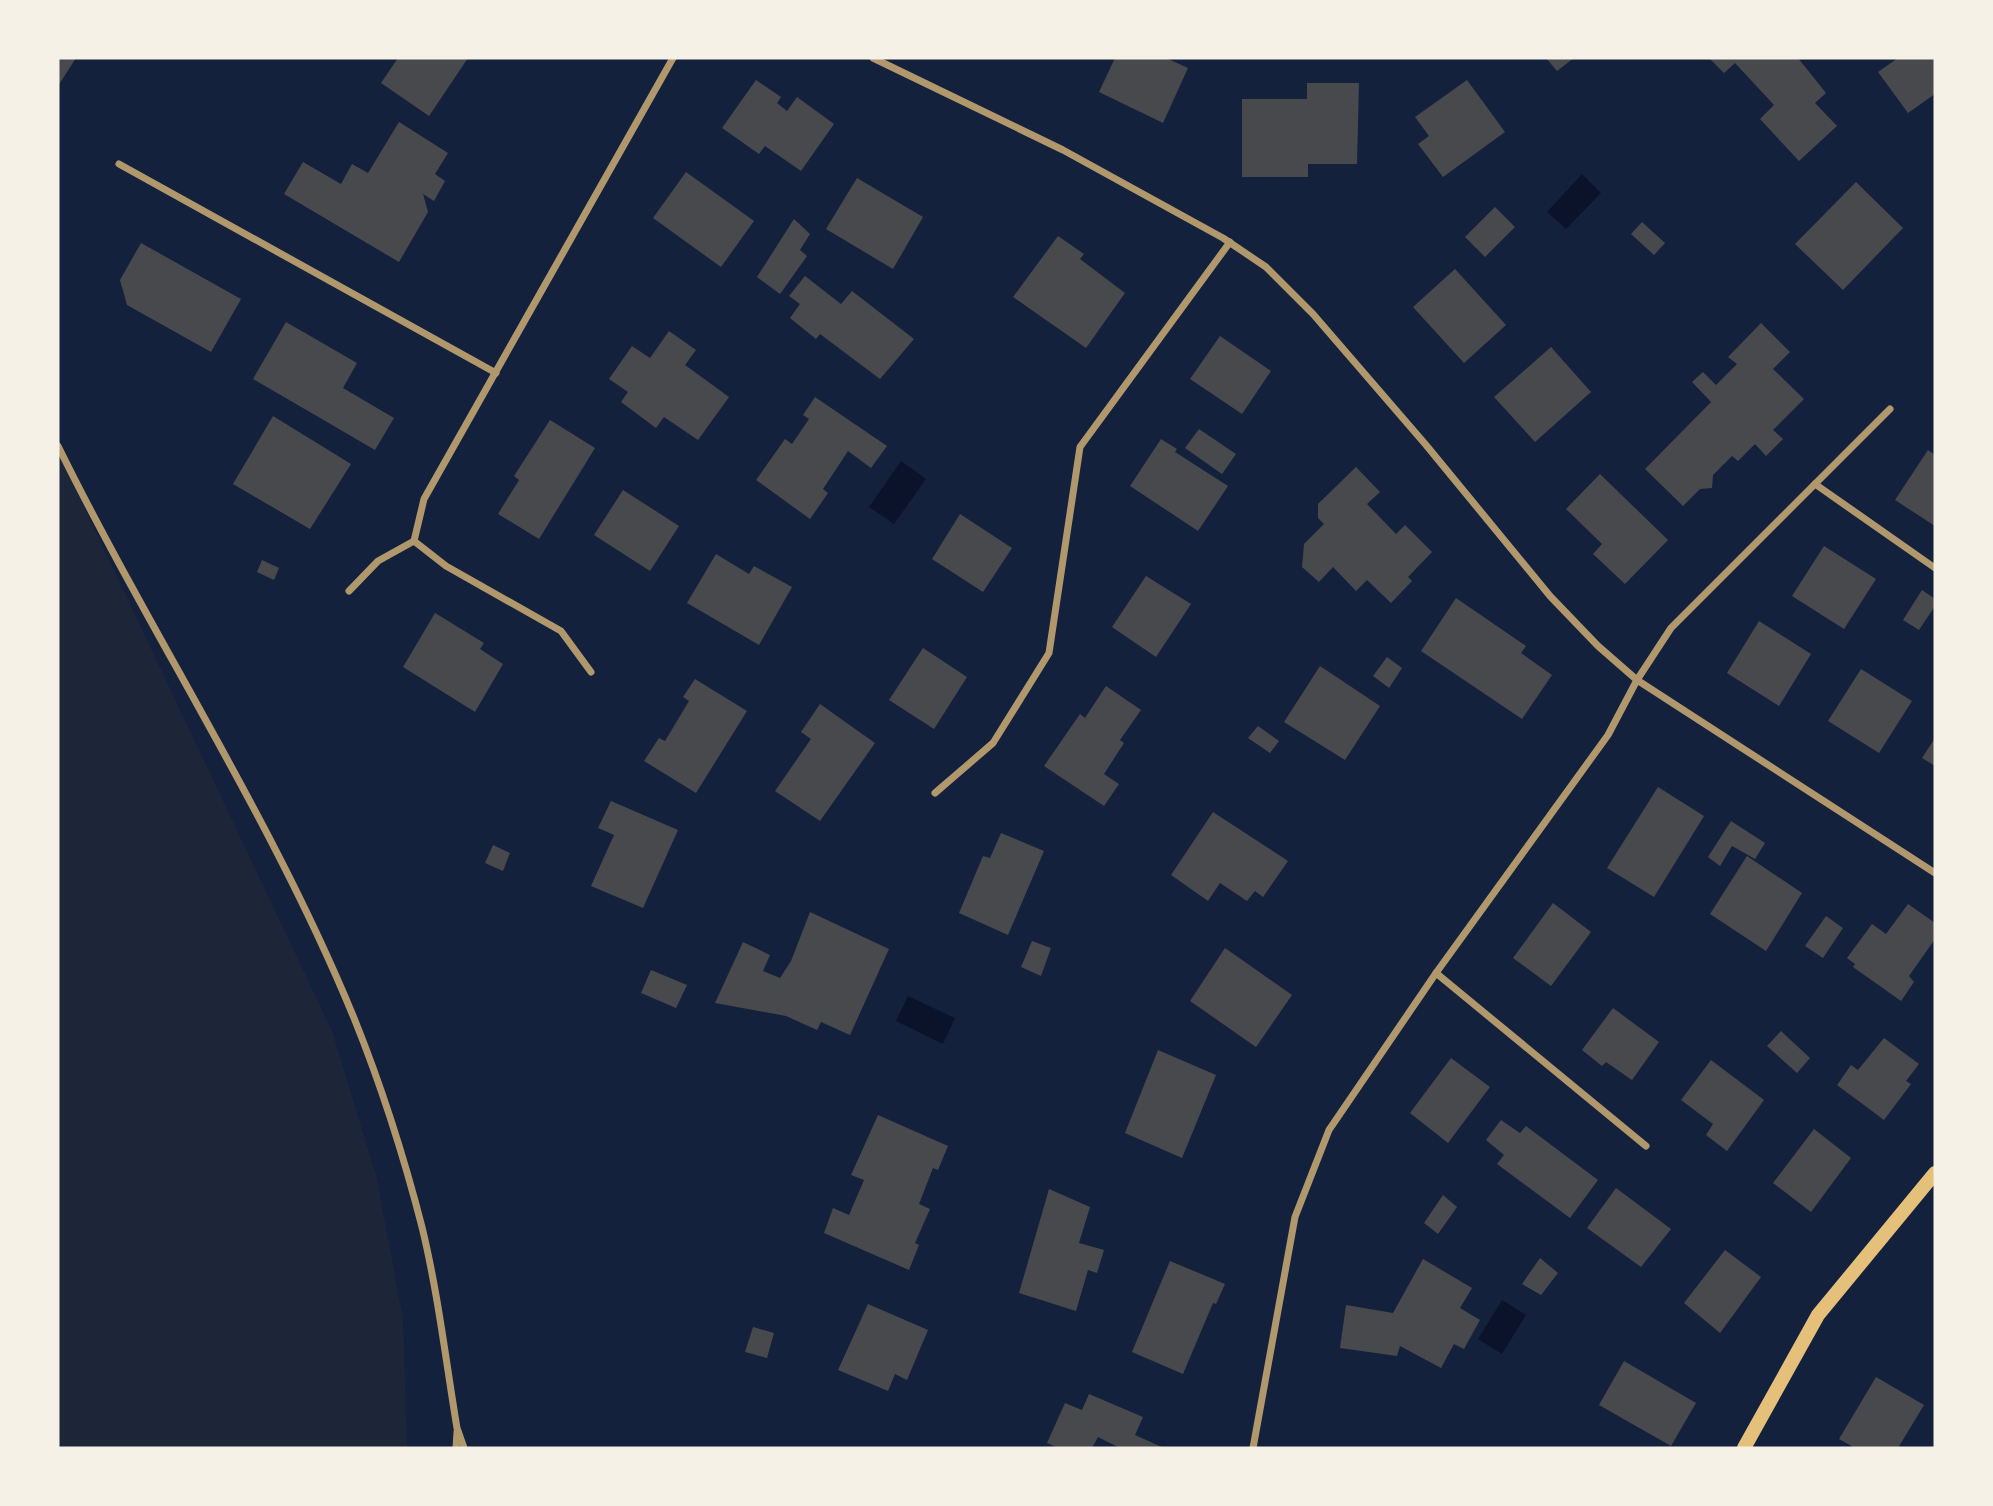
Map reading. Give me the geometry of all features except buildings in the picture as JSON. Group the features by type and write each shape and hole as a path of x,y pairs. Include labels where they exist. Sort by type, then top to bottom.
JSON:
{"main road":[{"path":"1744,1448 1818,1315 1935,1173"}],"street":[{"path":"349,591 378,561 414,541 424,499 673,58"},
{"path":"873,58 1063,150 1230,242 1266,267 1295,294 1426,445 1550,596 1598,646 1637,680 1935,873"},
{"path":"119,164 496,373"},
{"path":"935,793 993,743 1049,653 1080,447 1230,242"},
{"path":"1253,1448 1295,1217 1329,1130 1436,973 1608,735 1637,680 1671,628 1890,409"},
{"path":"58,446 260,815 313,923 354,1019 387,1108 422,1228 457,1428 464,1448"},
{"path":"1815,484 1935,568"},
{"path":"414,541 446,566 561,631 591,672"},
{"path":"1436,973 1646,1146"},
{"path":"456,1448 457,1428"}],"shaded area":[{"path":"1582,174 1601,193 1566,229 1547,212"},
{"path":"58,452 332,1031 376,1175 403,1319 407,1448 58,1448"},
{"path":"901,461 926,479 894,524 869,507"},
{"path":"908,996 955,1018 943,1044 896,1021"},
{"path":"1502,1300 1526,1315 1502,1354 1478,1339"}]}
